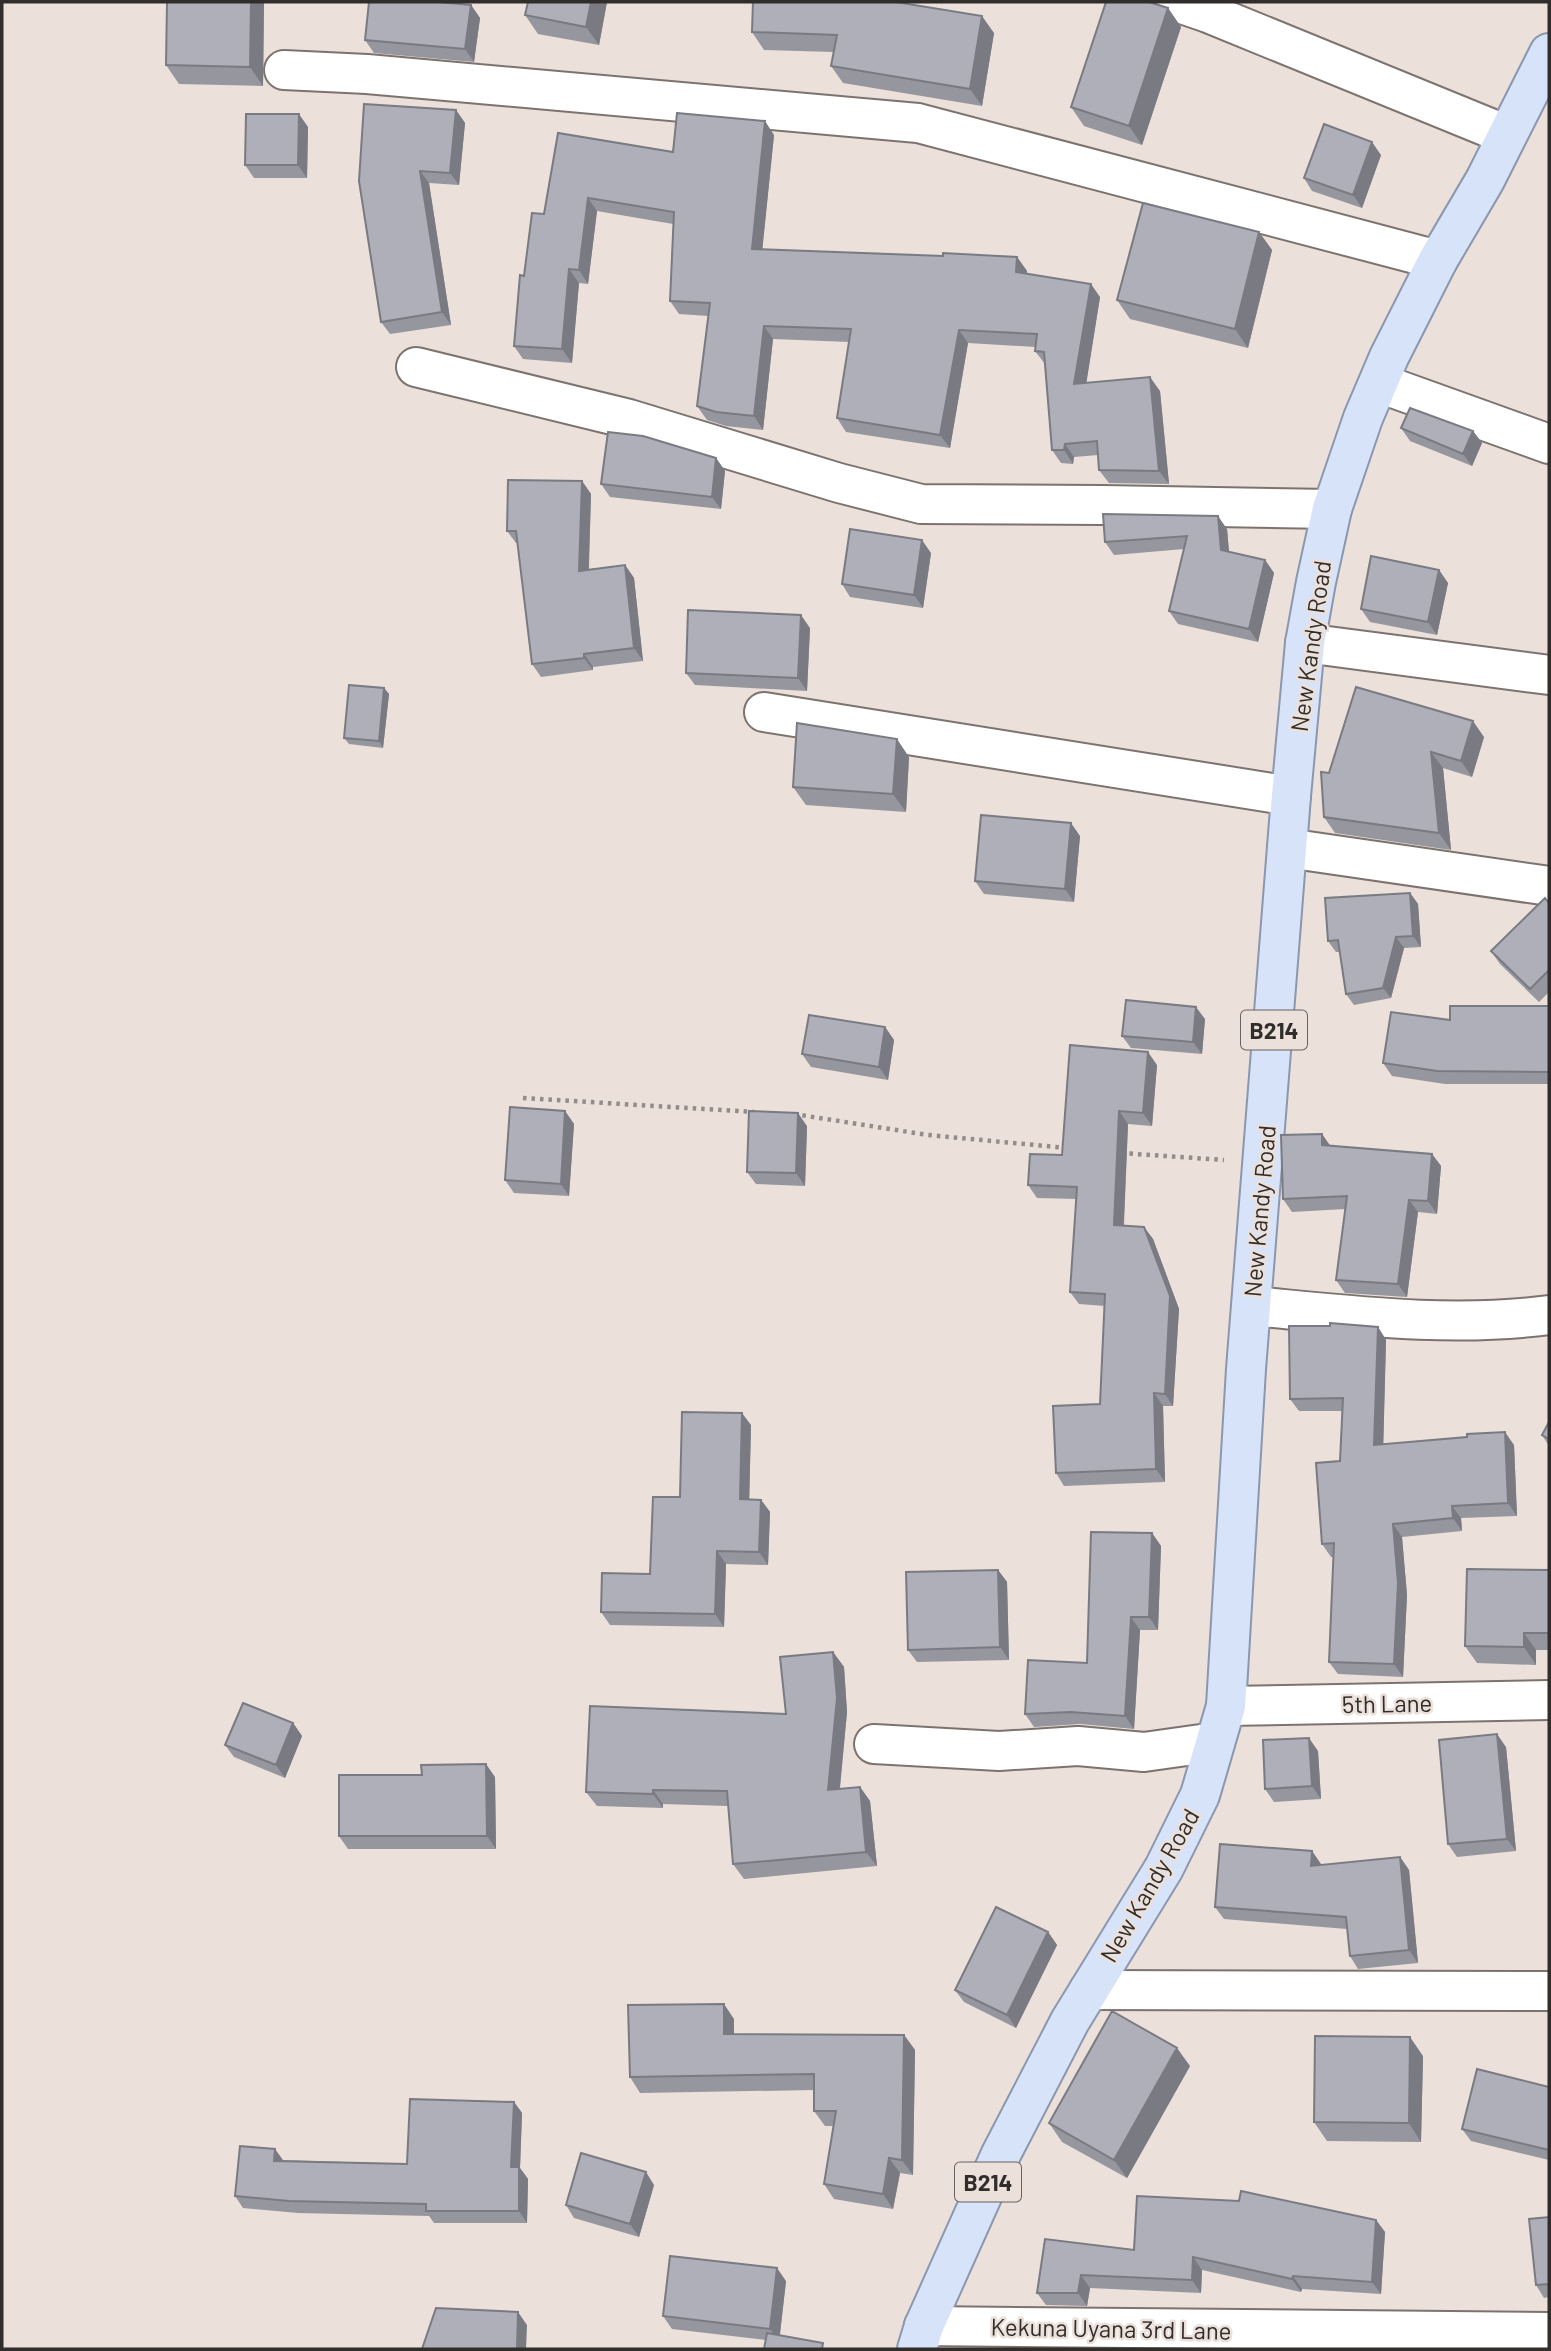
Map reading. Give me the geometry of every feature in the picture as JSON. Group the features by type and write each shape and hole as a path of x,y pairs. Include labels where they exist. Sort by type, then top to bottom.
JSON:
{"main road":[{"name":"New Kandy Road","path":"921,2338 1000,2156 1070,2021 1164,1868 1200,1795 1226,1706 1252,1306 1291,796 1305,643 1315,582 1332,509 1378,383 1438,260 1485,180 1549,53"}],"street":[{"path":"1176,2 1507,135"},
{"path":"284,70 367,74 918,123 1438,260"},
{"path":"416,367 629,419 921,505 1332,509"},
{"path":"1378,383 1549,444"},
{"path":"1305,643 1549,676"},
{"path":"764,712 1291,796"},
{"path":"1287,848 1549,886"},
{"path":"1252,1306 1341,1316 1465,1320 1505,1321 1549,1315"},
{"name":"5th Lane","path":"1226,1706 1549,1700"},
{"path":"874,1744 999,1751 1078,1746 1144,1752 1215,1742"},
{"path":"1089,1990 1549,1991"},
{"name":"Kekuna Uyana 3rd Lane","path":"921,2338 1549,2332"}],"path":[{"path":"523,1098 758,1112"},
{"path":"786,1114 928,1136 1080,1149"},
{"path":"1108,1152 1263,1162"}],"building":[{"path":"167,2 251,2 250,67 166,65"},
{"path":"369,2 471,5 465,49 365,40"},
{"path":"528,2 591,2 586,27 525,15"},
{"path":"753,2 896,2 982,16 970,89 831,66 837,35 752,32"},
{"path":"1106,2 1149,2 1168,8 1129,126 1071,107"},
{"path":"364,104 456,110 450,173 420,171 442,312 381,322 359,181"},
{"path":"677,113 765,121 752,249 1017,257 1016,272 1091,284 1074,384 1150,377 1159,471 1099,470 1097,441 1065,444 1064,450 1052,450 1044,352 1035,351 1037,334 959,330 940,435 837,418 851,329 764,326 754,416 716,412 697,406 710,303 670,301 674,212 588,198 579,270 569,269 562,349 514,346 520,275 524,276 532,213 544,214 558,133 673,152"},
{"path":"246,114 299,114 298,165 245,165"},
{"path":"1324,124 1372,142 1353,195 1304,178"},
{"path":"1143,203 1259,232 1235,329 1117,300"},
{"path":"1410,408 1473,431 1463,454 1401,428"},
{"path":"608,432 643,436 716,458 712,497 601,484"},
{"path":"508,480 582,481 579,571 625,565 634,648 584,654 584,658 532,664 516,531 507,531"},
{"path":"1103,514 1218,516 1221,550 1265,560 1249,629 1169,611 1187,536 1105,542"},
{"path":"850,529 922,540 914,595 842,584"},
{"path":"1371,556 1439,570 1428,622 1361,609"},
{"path":"688,610 801,615 798,678 686,673"},
{"path":"349,685 384,688 379,741 344,738"},
{"path":"1356,687 1473,721 1461,761 1431,752 1439,833 1324,817 1321,772 1329,773"},
{"path":"797,723 897,739 893,794 793,787"},
{"path":"981,815 1071,823 1065,889 975,881"},
{"path":"1410,893 1413,936 1396,937 1383,988 1346,994 1338,940 1328,941 1325,898"},
{"path":"1545,898 1549,903 1549,970 1530,989 1491,951"},
{"path":"1126,1000 1196,1007 1193,1042 1122,1036"},
{"path":"1450,1006 1549,1006 1549,1072 1437,1071 1383,1063 1391,1012 1450,1020"},
{"path":"809,1015 885,1027 879,1067 802,1054"},
{"path":"1070,1045 1148,1052 1143,1113 1119,1111 1114,1225 1144,1227 1170,1296 1165,1394 1154,1393 1156,1469 1056,1473 1053,1406 1100,1404 1105,1294 1070,1292 1077,1187 1028,1185 1030,1154 1062,1155"},
{"path":"510,1107 565,1111 561,1184 505,1180"},
{"path":"749,1111 798,1113 796,1173 747,1172"},
{"path":"1322,1134 1322,1145 1432,1154 1428,1201 1409,1200 1398,1284 1336,1280 1347,1196 1283,1199 1281,1135"},
{"path":"1330,1323 1378,1327 1374,1445 1505,1432 1508,1503 1452,1506 1453,1518 1393,1524 1398,1583 1394,1664 1329,1662 1334,1543 1322,1544 1316,1463 1340,1461 1343,1398 1290,1399 1289,1326 1330,1326"},
{"path":"682,1412 742,1413 740,1499 761,1500 759,1552 717,1551 715,1614 601,1612 602,1573 650,1574 653,1497 680,1497"},
{"path":"1549,1422 1549,1439 1542,1435"},
{"path":"1091,1532 1152,1533 1149,1617 1131,1617 1125,1716 1071,1712 1025,1714 1028,1660 1087,1663"},
{"path":"1467,1569 1549,1570 1549,1633 1524,1633 1524,1647 1465,1646"},
{"path":"998,1570 1000,1647 908,1650 906,1572"},
{"path":"833,1652 837,1698 828,1790 860,1787 866,1852 733,1864 727,1791 653,1790 653,1794 586,1792 590,1706 786,1714 780,1657"},
{"path":"243,1703 293,1723 276,1765 225,1745"},
{"path":"1497,1734 1507,1839 1448,1844 1439,1740"},
{"path":"1309,1738 1312,1786 1265,1789 1263,1740"},
{"path":"486,1764 487,1836 339,1836 339,1775 422,1775 421,1765"},
{"path":"1220,1844 1312,1851 1311,1866 1400,1857 1409,1950 1350,1956 1346,1917 1215,1907"},
{"path":"996,1907 1048,1932 1007,2015 955,1990"},
{"path":"724,2004 724,2034 904,2035 902,2160 889,2158 883,2194 824,2184 836,2111 814,2111 814,2074 630,2077 628,2005"},
{"path":"1112,2011 1177,2048 1114,2160 1049,2123"},
{"path":"1315,2036 1410,2037 1409,2123 1314,2122"},
{"path":"1477,2069 1549,2087 1549,2150 1462,2129"},
{"path":"410,2099 514,2102 511,2167 519,2167 519,2211 426,2211 426,2204 289,2201 235,2196 240,2146 275,2149 274,2161 407,2164"},
{"path":"581,2153 646,2172 630,2224 566,2205"},
{"path":"1241,2191 1376,2220 1372,2282 1293,2276 1292,2279 1193,2257 1192,2280 1081,2275 1078,2293 1037,2293 1045,2239 1134,2250 1137,2196 1239,2201"},
{"path":"1549,2217 1549,2284 1536,2285 1529,2219"},
{"path":"670,2256 777,2268 770,2329 663,2316"},
{"path":"436,2308 518,2312 517,2349 422,2349"},
{"path":"767,2333 823,2343 822,2349 764,2349"}]}
